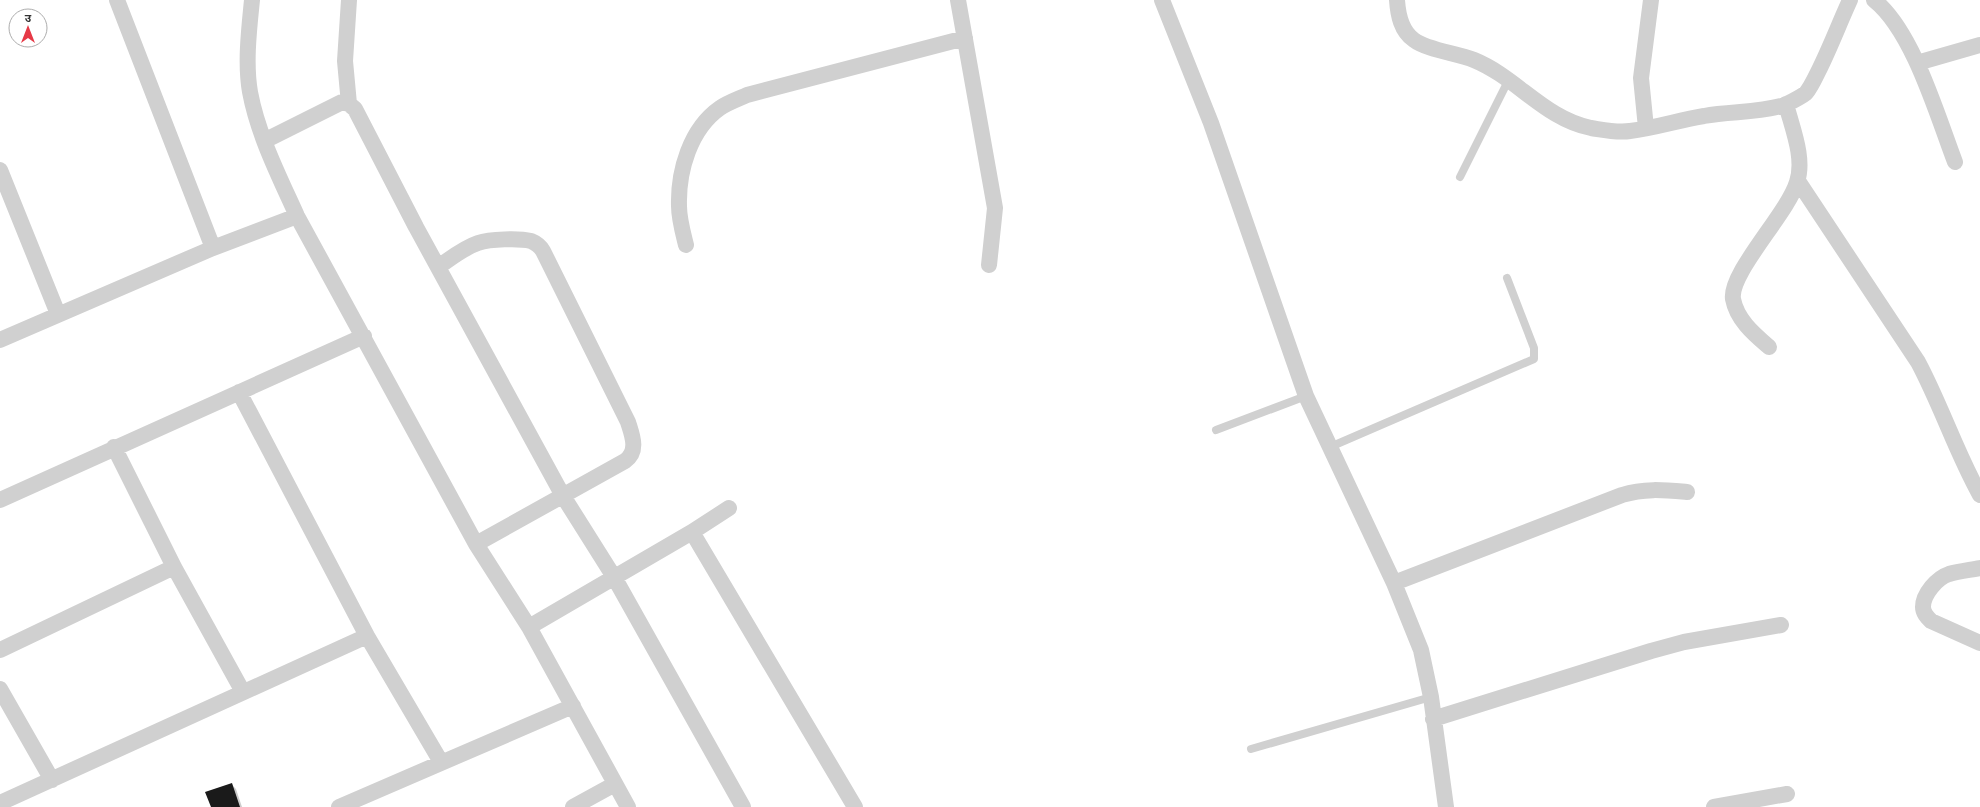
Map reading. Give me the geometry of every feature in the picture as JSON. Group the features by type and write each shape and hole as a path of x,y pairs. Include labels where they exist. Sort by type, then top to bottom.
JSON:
{"street":[{"path":"117,0 214,248"},
{"path":"252,0 249,33 250,91 254,109 297,216 364,336 476,544 529,627 628,807"},
{"path":"349,0 344,61 349,104"},
{"path":"958,0 995,208 989,264"},
{"path":"1162,0 1211,123 1306,396 1394,583 1421,650 1431,697 1446,807"},
{"path":"1397,0 1400,20 1406,32 1414,40 1424,45 1476,61 1495,71 1540,104 1568,120 1589,127 1609,131 1630,131 1704,116 1765,109 1786,104 1806,93 1815,79 1850,0"},
{"path":"1646,128 1641,78 1651,0"},
{"path":"1874,0 1892,19 1916,63 1955,162"},
{"path":"686,245 679,208 682,171 690,148 702,125 720,108 747,95 965,38"},
{"path":"1916,63 1980,45"},
{"path":"266,140 342,102 349,104 356,109 438,267 563,496 614,577 743,807"},
{"path":"1769,347 1753,333 1737,311 1733,298 1735,284 1745,266 1786,206 1798,181 1798,151 1786,104"},
{"path":"0,170 58,314"},
{"path":"1798,181 1861,273 1918,362 1930,384 1959,453 1980,496"},
{"path":"0,340 214,248 297,216"},
{"path":"438,267 464,250 478,243 487,241 531,241 537,244 543,250 628,422 633,445 630,458 476,544"},
{"path":"0,500 364,336"},
{"path":"239,392 367,636 441,762"},
{"path":"114,448 174,567 243,692"},
{"path":"1394,583 1622,495 1636,491 1653,489 1687,492"},
{"path":"529,627 692,532 729,508"},
{"path":"692,532 855,807"},
{"path":"0,650 174,567"},
{"path":"1980,568 1949,574 1941,578 1933,586 1924,601 1923,608 1925,614 1931,621 1980,644"},
{"path":"1434,719 1684,642 1781,625"},
{"path":"0,803 367,636"},
{"path":"0,689 52,780"},
{"path":"339,807 573,706"},
{"path":"573,807 616,784"},
{"path":"1714,807 1787,794"}],"lane":[{"path":"1460,177 1508,81"},
{"path":"1330,448 1534,359 1534,348 1507,278"},
{"path":"1216,430 1306,396"},
{"path":"1251,749 1431,697"}],"building":[{"path":"232,783 240,807 211,807 205,792"}]}
